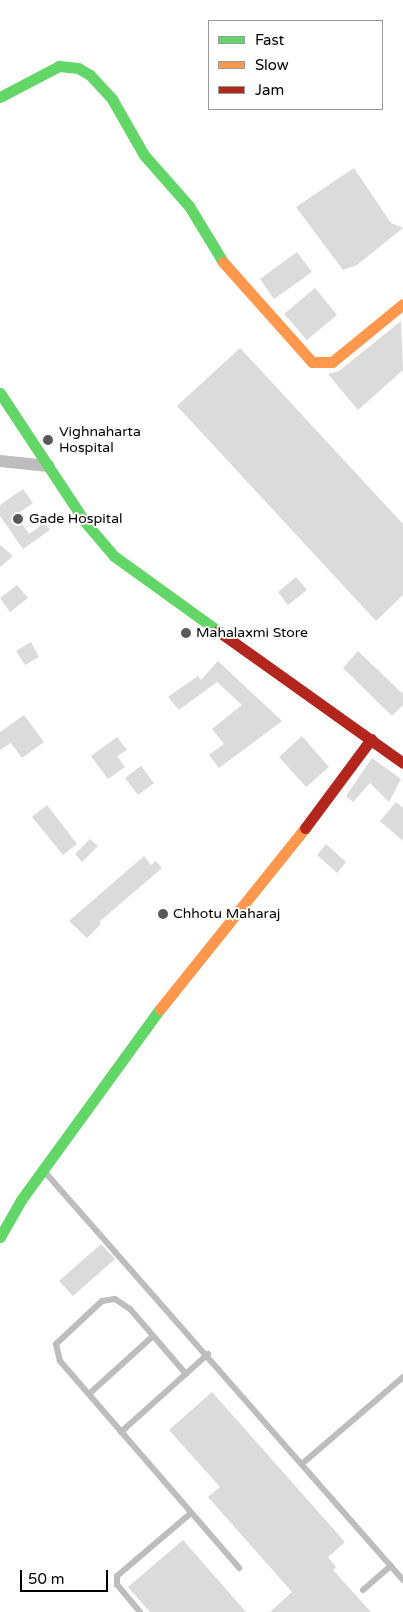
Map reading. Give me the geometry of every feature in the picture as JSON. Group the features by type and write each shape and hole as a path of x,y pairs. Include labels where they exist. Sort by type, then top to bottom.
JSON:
{"street":[{"path":"0,97 59,66 78,68 90,75 112,100 144,155 186,202 227,268 312,362 332,362 403,304"},
{"path":"0,393 85,522 114,556 403,763"},
{"path":"0,461 48,466"},
{"path":"1,1233 43,1169 112,1072 228,920 339,787 371,739"}],"lane":[{"path":"43,1169 208,1354 403,1580"},
{"path":"186,1374 124,1304 108,1299 61,1335 56,1352 121,1432 240,1568"},
{"path":"89,1394 153,1336"},
{"path":"121,1432 208,1354"},
{"path":"303,1463 403,1377"},
{"path":"140,1612 117,1585 117,1576 191,1513"},
{"path":"363,1590 391,1566"}],"building":[{"path":"354,168 391,223 403,228 357,265 343,270 296,207"},
{"path":"297,252 312,272 274,299 260,279"},
{"path":"315,288 337,315 307,340 284,314"},
{"path":"401,321 403,370 358,410 328,374 339,371"},
{"path":"240,348 403,524 403,595 376,621 177,406"},
{"path":"23,489 33,503 16,515 29,534 45,523 50,530 23,549 0,516 0,505"},
{"path":"0,545 13,556 0,567"},
{"path":"296,577 307,590 288,605 278,592"},
{"path":"17,585 28,598 10,612 0,598"},
{"path":"31,642 39,657 25,665 16,651"},
{"path":"358,651 403,694 403,705 392,716 343,668"},
{"path":"218,661 282,721 219,768 209,755 224,744 212,729 242,705 217,682 179,710 168,697 198,676 201,680"},
{"path":"24,715 44,742 22,758 11,743 0,750 0,732"},
{"path":"302,736 329,767 306,787 279,757"},
{"path":"117,737 127,750 117,756 125,767 108,779 91,756"},
{"path":"372,758 401,779 389,802 370,783 353,802 346,796"},
{"path":"141,766 154,783 138,795 125,778"},
{"path":"396,802 403,808 403,841 380,821"},
{"path":"47,805 77,844 63,855 32,817"},
{"path":"90,839 98,846 82,862 75,854"},
{"path":"326,844 346,862 337,873 317,855"},
{"path":"144,856 151,865 156,861 162,868 99,922 101,924 87,938 69,921"},
{"path":"101,1244 115,1259 73,1296 59,1281"},
{"path":"212,1392 345,1542 328,1557 336,1567 333,1570 371,1612 270,1612 292,1592 208,1497 220,1487 169,1430"},
{"path":"183,1540 246,1612 150,1612 128,1587"}],"traffic: fast":[{"path":"0,97 59,66 78,68 90,75 112,99 144,155 189,206 223,262"},
{"path":"0,393 85,522 114,556 218,631"},
{"path":"0,1237 21,1200 160,1009"}],"traffic: slow":[{"path":"223,262 312,362 332,362 403,304"},
{"path":"160,1009 305,828"}],"traffic: jam":[{"path":"218,631 403,763"},
{"path":"305,828 371,739"}],"place":[{"name":"Vighnaharta Hospital","path":"48,440"},
{"name":"Gade Hospital","path":"18,519"},
{"name":"Mahalaxmi Store","path":"186,633"},
{"name":"Chhotu Maharaj","path":"163,914"}]}
